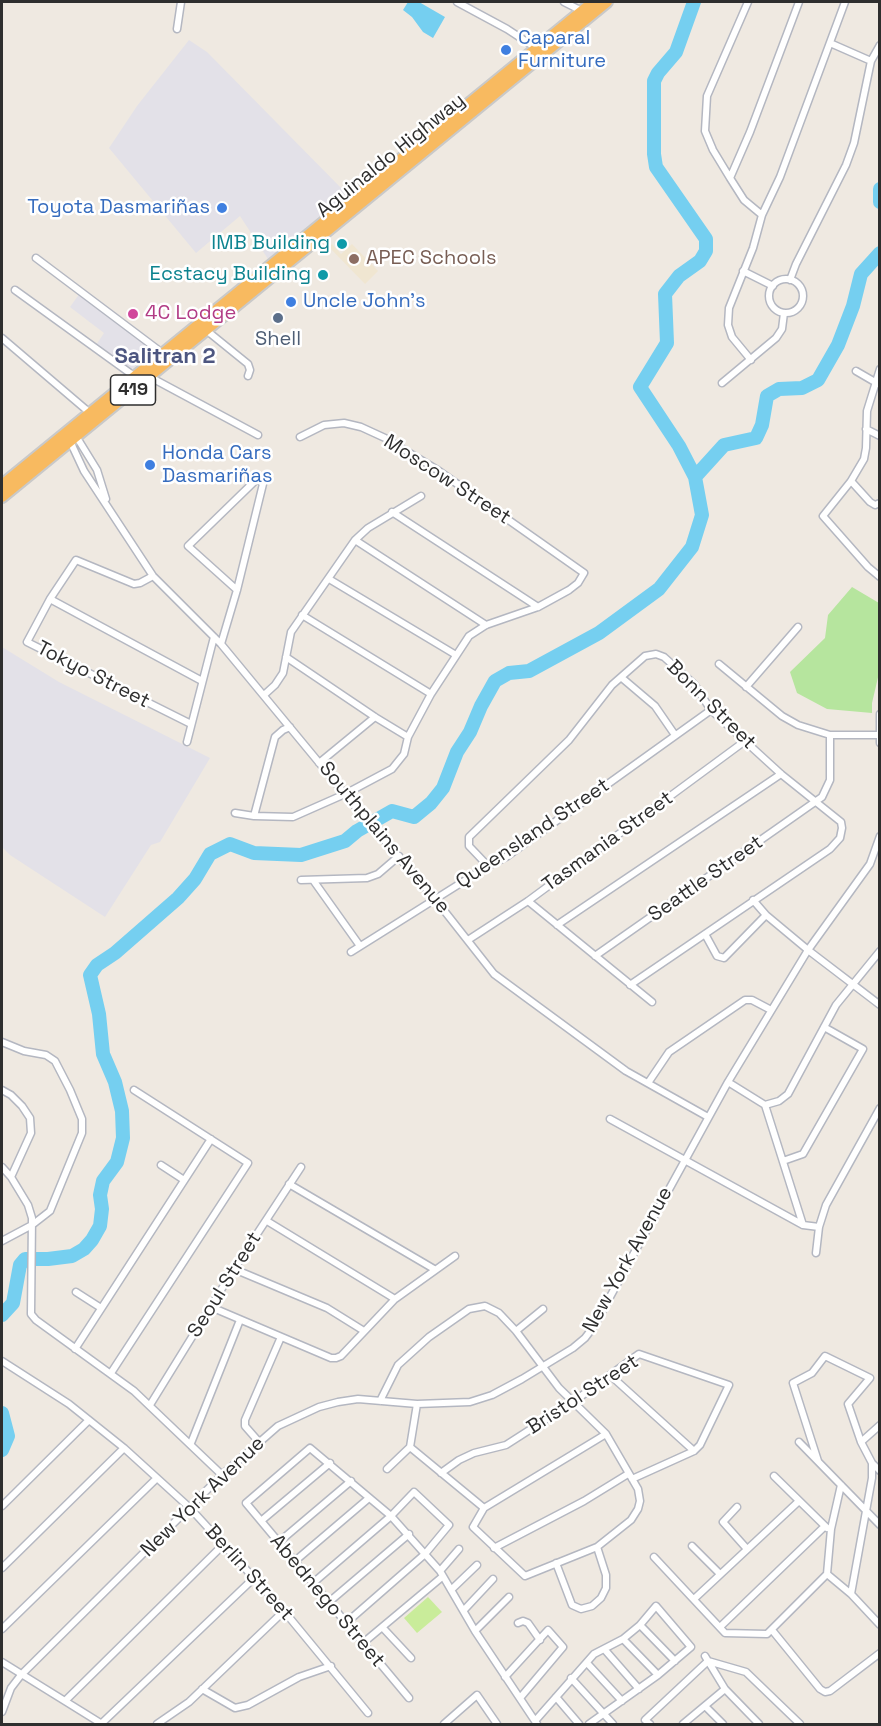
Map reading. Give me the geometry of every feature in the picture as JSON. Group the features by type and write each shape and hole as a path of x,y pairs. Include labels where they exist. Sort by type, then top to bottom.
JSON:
{"highway":[{"name":"Aguinaldo Highway","path":"585,15 593,2"},
{"name":"Aguinaldo Highway","path":"2,497 93,417 134,376 540,50 585,15 607,2"},
{"name":"Aguinaldo Highway","path":"93,417 150,377 540,50"},
{"name":"Aguinaldo Highway","path":"2,485 71,436"}],"street":[{"path":"177,29 181,2"},
{"path":"457,2 507,28 540,50"},
{"path":"564,2 585,15"},
{"path":"748,2 707,96 705,131 713,150 744,200 762,215"},
{"path":"730,178 750,132 799,2"},
{"path":"751,360 732,337 728,325 729,308 762,215 780,177 845,2"},
{"path":"830,43 871,61"},
{"path":"790,280 846,165 854,143 871,61 879,45"},
{"path":"36,258 161,354"},
{"path":"743,271 773,286"},
{"path":"790,280 801,288 803,297 795,311 784,313 771,304 770,292 778,281 790,280"},
{"path":"15,290 134,376"},
{"path":"722,382 776,338 782,329 784,313"},
{"path":"206,330 248,364 250,370 248,376"},
{"path":"2,338 93,417"},
{"path":"878,574 823,516 851,481 864,459 867,411 878,384 879,369"},
{"path":"856,371 878,384"},
{"path":"150,377 258,435"},
{"name":"Moscow Street","path":"300,437 324,425 344,423 361,427 385,438 436,469 584,573 578,583 569,590 538,607"},
{"path":"866,429 879,436"},
{"name":"Southplains Avenue","path":"71,436 84,471 153,576 221,644 495,974 626,1071 708,1117"},
{"name":"Southplains Avenue","path":"71,436 97,470 108,506"},
{"path":"221,644 237,590 263,484 258,478 188,546 237,590"},
{"path":"851,481 870,502 875,505 879,503"},
{"path":"264,695 279,680 291,632 355,540 392,512 421,496"},
{"path":"392,512 538,607"},
{"path":"355,540 486,625"},
{"name":"Tokyo Street","path":"153,576 134,584 76,560 50,599 27,642 191,724"},
{"path":"329,579 456,655"},
{"path":"50,599 202,681"},
{"path":"236,813 293,817 345,794 392,769 404,754 408,737 431,693 469,636 486,625 538,607"},
{"path":"302,615 431,693"},
{"path":"746,687 798,627"},
{"path":"187,742 214,637"},
{"name":"Bonn Street","path":"488,866 469,846 470,837 569,740 604,693 645,656 656,654 664,657 694,684 711,710 781,774 841,822 842,828 840,838 830,849 630,985"},
{"path":"286,657 408,737"},
{"path":"719,664 790,720 812,730 830,735 879,735"},
{"path":"622,678 656,706 675,735"},
{"name":"Queensland Street","path":"351,952 506,857 711,710"},
{"path":"879,714 879,743"},
{"path":"319,763 375,717"},
{"path":"254,816 276,737 283,730 290,728"},
{"path":"816,802 822,797 830,780 830,735"},
{"name":"Tasmania Street","path":"468,940 528,900 745,741"},
{"path":"557,925 781,774"},
{"name":"Seattle Street","path":"595,956 816,802"},
{"name":"New York Avenue","path":"2,1712 11,1688 21,1675 222,1475 278,1426 319,1407 358,1399 417,1404 470,1402 492,1395 542,1368 585,1338 594,1326 683,1161 771,1010 808,950 870,864 879,836"},
{"path":"301,880 367,878 378,873 399,856"},
{"path":"313,880 360,946"},
{"path":"528,900 652,1002"},
{"path":"753,900 766,915 879,1005"},
{"path":"705,934 717,957 724,958 766,915"},
{"path":"765,1104 779,1101 788,1094 836,1005 879,951"},
{"path":"648,1083 669,1052 745,1000 752,1000 771,1010"},
{"path":"783,1161 803,1154 863,1049 824,1027"},
{"path":"2,1042 24,1051 46,1055 55,1061 82,1119 82,1133 50,1211 32,1225 2,1241"},
{"path":"728,1082 765,1104 802,1225"},
{"path":"2,1090 22,1106 30,1118 32,1133 11,1177"},
{"path":"111,1373 248,1163 134,1090"},
{"path":"816,1253 819,1227 835,1187 879,1107"},
{"path":"610,1119 802,1225 819,1227"},
{"path":"75,1349 211,1139"},
{"path":"161,1165 184,1180"},
{"path":"2,1167 28,1205 32,1225 31,1314 36,1320 134,1391 222,1475"},
{"name":"Seoul Street","path":"150,1405 234,1269 302,1167"},
{"path":"289,1184 434,1269"},
{"path":"267,1221 395,1299"},
{"path":"211,1307 331,1358 336,1358 395,1299 455,1256"},
{"path":"234,1269 327,1308 364,1332"},
{"path":"76,1292 101,1308"},
{"path":"380,1401 398,1365 429,1337 469,1309 485,1306 499,1313 516,1331 542,1368 606,1434 638,1489 640,1501 638,1509 631,1520 618,1532 597,1546 525,1576 473,1527 484,1508 606,1434"},
{"path":"516,1331 543,1309"},
{"path":"191,1443 240,1320"},
{"path":"259,1442 248,1430 245,1420 281,1337"},
{"name":"Bristol Street","path":"441,1473 474,1453 506,1445 573,1402 639,1354 729,1385 700,1445 694,1451"},
{"path":"818,1461 793,1383 812,1373 825,1356 870,1378 848,1404 861,1442 879,1471"},
{"name":"Berlin Street","path":"2,1361 43,1386 89,1420 124,1448 190,1508 284,1611 368,1713"},
{"path":"494,1548 630,1476 694,1451 610,1375"},
{"path":"387,1469 410,1447 417,1404"},
{"path":"2,1506 89,1420"},
{"path":"861,1442 879,1425"},
{"path":"799,1442 879,1525"},
{"path":"410,1447 484,1508"},
{"path":"2,1568 124,1448"},
{"name":"Abednego Street","path":"330,1463 310,1448 246,1503 409,1698"},
{"path":"261,1521 330,1463 391,1516 409,1534 441,1574 536,1723 571,1678 594,1654 623,1639 640,1625 656,1606 692,1647 590,1725"},
{"path":"850,1594 872,1478 872,1463"},
{"path":"774,1476 827,1528"},
{"path":"2,1629 157,1478"},
{"path":"279,1542 351,1481"},
{"path":"654,1557 725,1633 767,1634 827,1574 827,1528 841,1485"},
{"path":"313,1583 391,1516 414,1492 448,1526 425,1554 346,1623"},
{"path":"296,1561 369,1498"},
{"path":"694,1599 799,1501"},
{"path":"737,1507 723,1522 747,1549"},
{"path":"720,1627 827,1528"},
{"path":"329,1602 409,1534"},
{"path":"66,1700 224,1544"},
{"path":"556,1563 572,1605 581,1609 591,1606 601,1599 606,1588 606,1575 597,1546"},
{"path":"693,1546 720,1575"},
{"path":"363,1644 441,1574 459,1549"},
{"path":"451,1590 477,1564"},
{"path":"827,1574 850,1594 879,1625"},
{"path":"2,1662 102,1724 254,1578"},
{"path":"464,1610 493,1579"},
{"path":"476,1631 509,1597"},
{"path":"157,1725 202,1689 284,1611"},
{"path":"518,1623 523,1621 531,1626 540,1640"},
{"path":"640,1625 675,1661"},
{"path":"383,1628 411,1658"},
{"path":"505,1677 548,1630 563,1647 520,1698"},
{"path":"772,1630 820,1689 825,1692 830,1691 879,1653"},
{"path":"623,1639 658,1675"},
{"path":"605,1650 639,1689"},
{"path":"707,1658 725,1689 759,1725"},
{"path":"648,1722 707,1658"},
{"path":"707,1658 746,1672 800,1725"},
{"path":"587,1663 622,1701"},
{"path":"202,1689 235,1708 248,1705 299,1677 331,1666"},
{"path":"571,1678 613,1725"},
{"path":"684,1724 725,1689"},
{"path":"444,1725 477,1695 497,1724"},
{"path":"556,1697 579,1725"},
{"path":"705,1706 723,1725"}],"shaded area":[{"name":"Toyota Dasmariñas","path":"189,40 207,52 347,194 268,259 240,216 196,253 109,148 137,106"},
{"name":"APEC Schools","path":"332,244 341,254 352,244 378,271 365,284 329,247"},
{"path":"80,293 155,349 131,370 96,345 104,333 70,307"},
{"path":"2,647 59,682 210,758 160,842 151,845 105,917 10,855 2,847"}],"green space":[{"path":"852,587 879,603 879,673 872,713 827,709 797,693 790,672 825,638 828,615"},
{"path":"428,1597 442,1612 417,1633 404,1618"}],"water":[{"path":"408,2 419,2 445,17 433,38 423,32 412,17 403,10"}],"waterway":[{"path":"2,1315 13,1303 20,1265 25,1259 72,1256 84,1249 100,1226 102,1209 100,1195 103,1181 117,1162 123,1138 122,1111 115,1082 103,1054 99,1014 90,975 97,965 115,953 178,898 195,879 210,854 230,844 254,853 301,855 345,841 357,831 392,811 414,817 431,803 443,788 457,752 470,732 495,681 509,673 529,671 599,633 659,589 692,547 702,515 695,477 679,446 640,387 667,343 665,294 679,276 700,261 706,251 706,239 656,167 654,154 654,81 676,52 694,2"},
{"path":"880,189 880,202"},
{"path":"695,477 724,445 756,438 762,425 767,396 779,389 802,388 818,380 838,345 853,306 861,274 880,253"},
{"path":"2,1413 8,1436 2,1450"}],"place":[{"name":"Caparal Furniture","path":"506,50"},
{"name":"Toyota Dasmariñas","path":"222,208"},
{"name":"IMB Building","path":"342,244"},
{"name":"APEC Schools","path":"354,259"},
{"name":"Ecstacy Building","path":"323,275"},
{"name":"Uncle John's","path":"291,302"},
{"name":"4C Lodge","path":"133,314"},
{"name":"Shell","path":"278,318"},
{"name":"Honda Cars Dasmariñas","path":"150,465"}],"district":[{"name":"Salitran 2","path":"165,357"}]}
